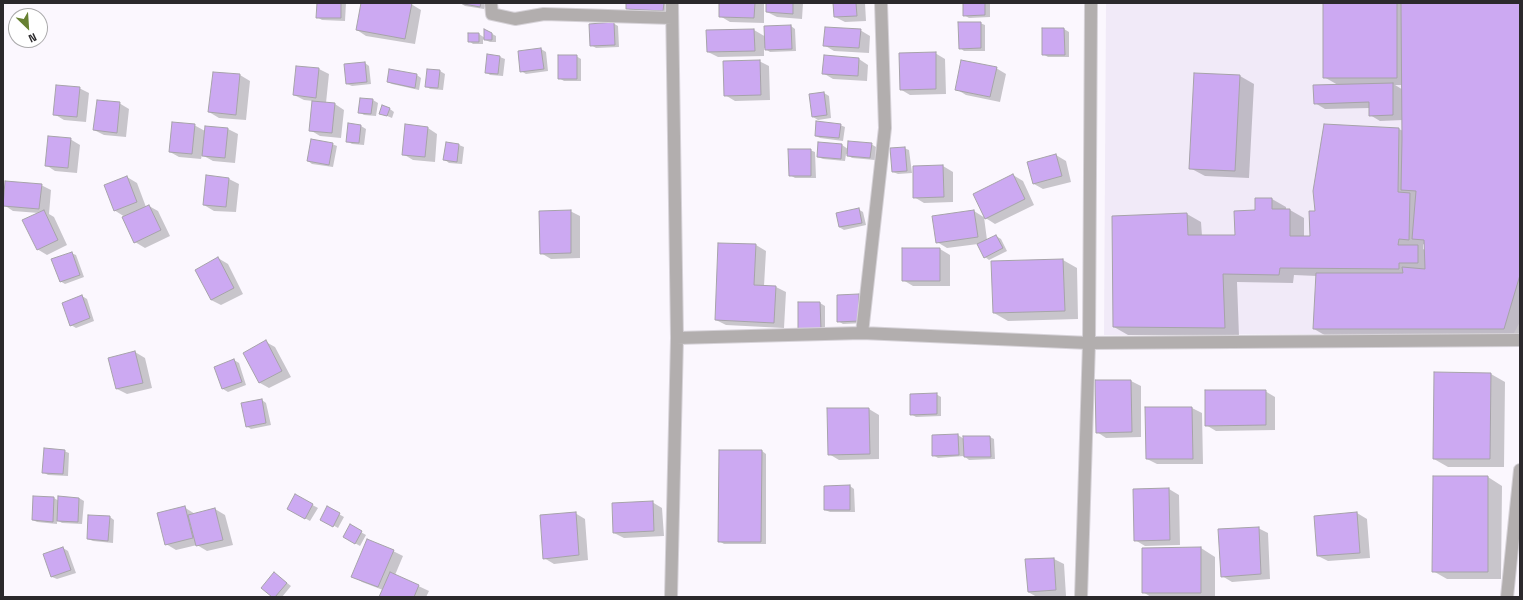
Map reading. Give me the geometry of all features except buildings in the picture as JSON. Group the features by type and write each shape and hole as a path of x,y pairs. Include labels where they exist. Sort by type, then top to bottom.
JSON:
{"street":[{"path":"491,3 492,14 515,19 544,14 672,18"},
{"path":"671,597 677,338 672,3"},
{"path":"862,333 885,128 881,3"},
{"path":"1081,597 1089,343 1091,3"},
{"path":"677,338 862,333 1089,343 1520,340"},
{"path":"1507,597 1520,470"}],"shaded area":[{"path":"1106,3 1520,3 1520,322 1514,333 1104,335"}]}
